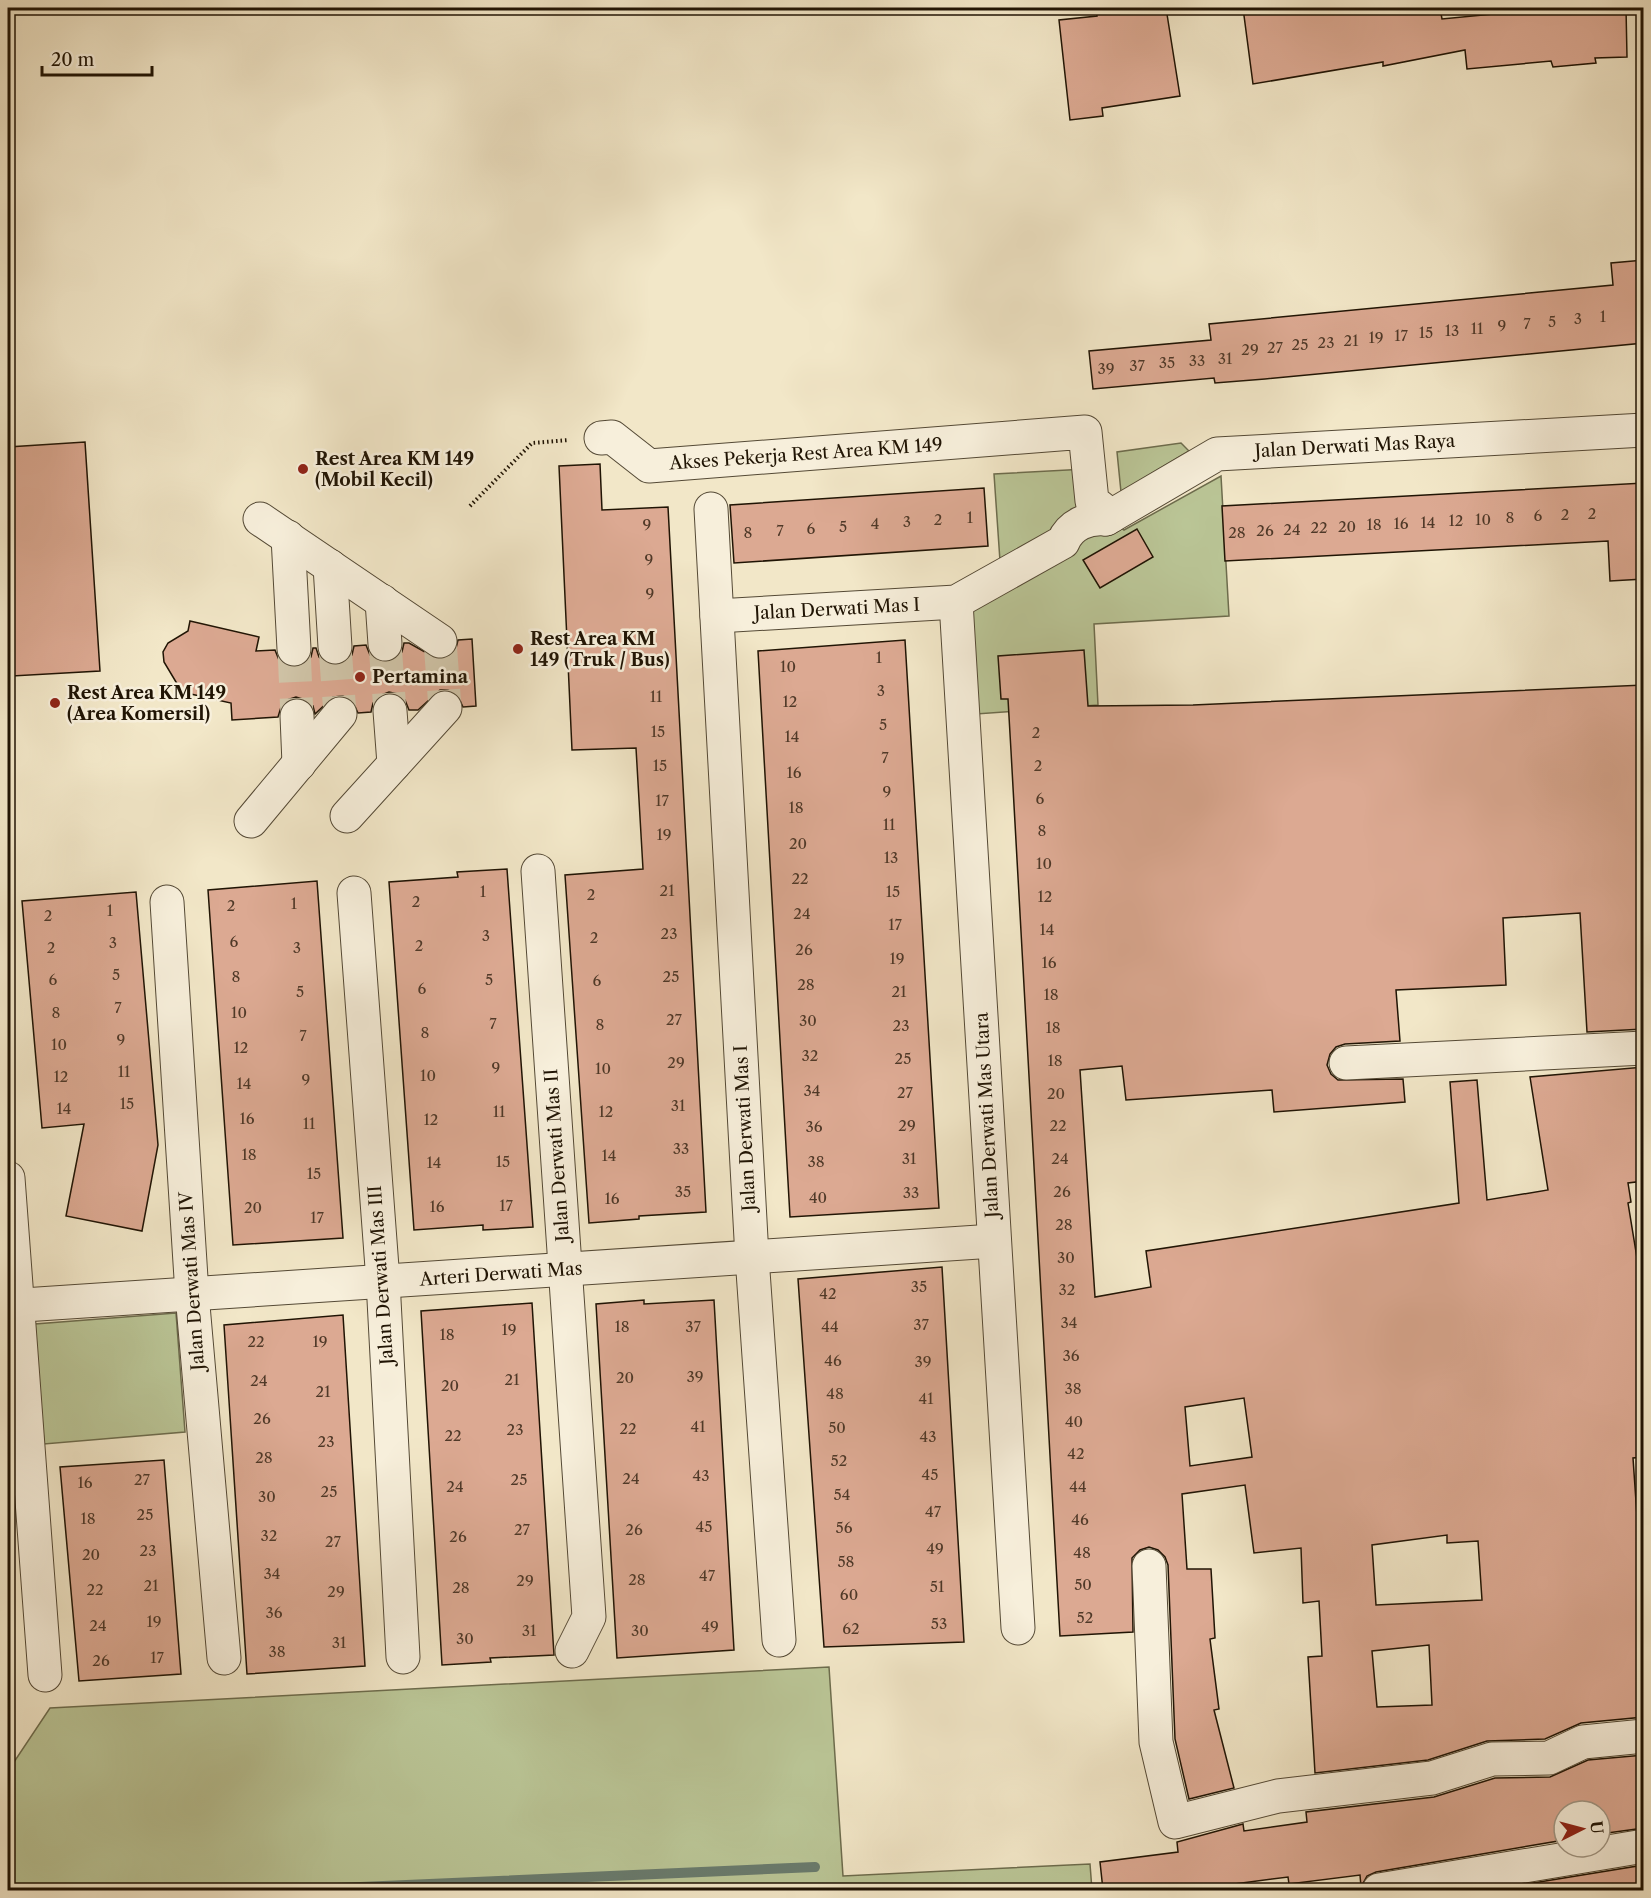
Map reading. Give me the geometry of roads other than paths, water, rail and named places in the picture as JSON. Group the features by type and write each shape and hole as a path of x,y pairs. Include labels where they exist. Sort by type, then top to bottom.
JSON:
{"street":[{"name":"Jalan Derwati Mas Raya","path":"956,602 1056,546 1075,544 1100,531 1108,517 1217,454 1636,428"},
{"name":"Akses Pekerja Rest Area KM 149","path":"601,438 612,437 649,466 1085,432 1092,501 1108,517"},
{"path":"1056,546 1072,555 1146,513 1151,493"},
{"name":"Jalan Derwati Mas I","path":"711,509 752,1257 779,1640"},
{"path":"260,519 440,641"},
{"path":"288,537 294,649"},
{"path":"330,566 335,647"},
{"path":"381,601 385,644"},
{"name":"Jalan Derwati Mas I","path":"717,616 956,602"},
{"name":"Jalan Derwati Mas Utara","path":"956,602 1018,1628"},
{"path":"346,816 446,708"},
{"path":"390,711 394,764"},
{"path":"251,821 340,714"},
{"path":"297,716 299,764"},
{"name":"Jalan Derwati Mas II","path":"538,871 589,1617 572,1651"},
{"name":"Jalan Derwati Mas III","path":"354,893 383,1281 403,1657"},
{"name":"Jalan Derwati Mas IV","path":"167,903 192,1294 224,1658"},
{"path":"1346,1063 1644,1048"},
{"path":"8,1178 12,1306 45,1675"},
{"name":"Arteri Derwati Mas","path":"12,1306 994,1241"},
{"path":"1149,1566 1156,1742 1175,1822 1278,1797 1432,1778 1492,1760 1549,1758 1583,1742 1644,1736"},
{"path":"1379,1890 1644,1846"}],"waterway":[{"path":"291,1890 815,1867"}],"tunnel":[{"path":"440,641 445,708"},
{"path":"385,644 390,711"},
{"path":"335,647 340,714"},
{"path":"294,649 297,716"}],"place":[{"name":"Rest Area KM 149 (Mobil Kecil)","path":"303,469"},
{"name":"Rest Area KM 149 (Truk / Bus)","path":"518,649"},
{"name":"Pertamina","path":"360,677"},
{"name":"Rest Area KM 149 (Area Komersil)","path":"55,703"}]}
